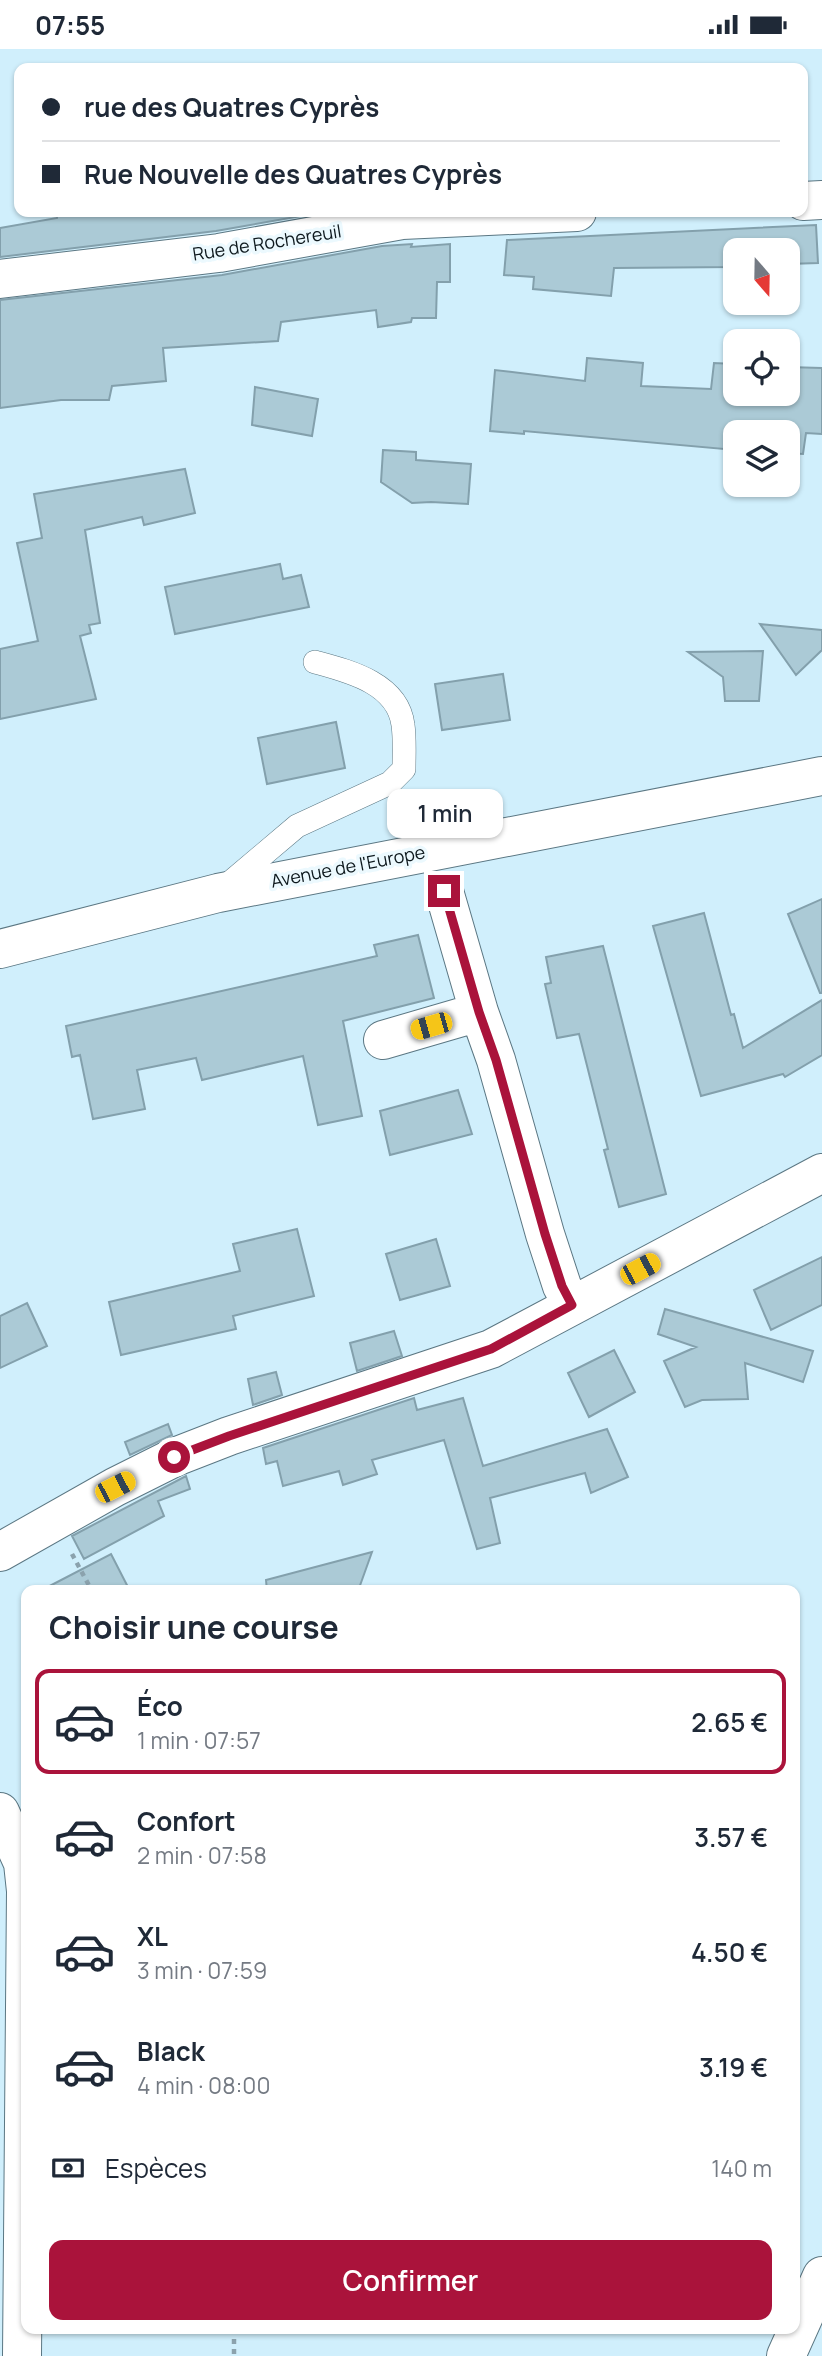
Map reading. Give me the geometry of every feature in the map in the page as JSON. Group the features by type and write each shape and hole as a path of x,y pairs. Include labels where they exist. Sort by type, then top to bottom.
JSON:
{"street":[{"name":"Rue de Rochereuil","path":"0,279 219,253 402,220 468,217"},
{"name":"Avenue de l'Europe","path":"0,949 218,893 822,776"},
{"path":"444,891 562,1286 572,1305"},
{"path":"383,1040 479,1012"},
{"path":"0,1552 174,1457 229,1436 491,1349 822,1173"},
{"path":"0,1812 21,1859"},
{"path":"21,1938 17,1976 21,2280"},
{"path":"800,2325 822,2276"},
{"path":"22,2334 22,2356"},
{"path":"786,2356 796,2334"}],"lane":[{"path":"218,893 297,826 390,783 404,769 403,722 389,694 356,673 315,662"}],"path":[{"path":"234,2334 234,2356"}],"building":[{"path":"296,217 216,231 0,257 0,228 57,218"},
{"path":"816,225 818,263 800,264 800,238 723,238 723,267 614,268 611,296 533,289 534,277 504,275 507,240"},
{"path":"412,244 411,247 450,244 450,282 437,282 436,318 412,318 411,322 378,327 376,310 281,322 278,341 163,348 166,381 112,386 109,400 61,400 0,408 0,300 222,275 382,246"},
{"path":"587,358 643,363 641,386 711,389 714,363 723,363 723,406 800,406 800,367 822,368 822,434 806,433 803,454 800,454 800,420 723,420 723,449 524,431 524,434 490,431 495,370 585,381"},
{"path":"255,387 318,399 312,436 252,425"},
{"path":"383,450 416,452 416,460 471,464 468,504 412,503 381,482"},
{"path":"185,469 195,513 144,525 142,517 85,530 100,623 89,625 91,633 80,636 96,699 0,719 0,649 38,641 17,543 42,538 34,494"},
{"path":"280,564 283,579 301,575 309,607 175,634 165,587"},
{"path":"760,624 822,630 822,650 796,675"},
{"path":"763,651 759,701 725,701 723,677 688,652"},
{"path":"503,674 510,720 442,730 435,684"},
{"path":"336,722 345,768 267,784 258,738"},
{"path":"822,899 822,993 820,993 788,914"},
{"path":"704,913 731,1015 734,1014 743,1048 822,1000 822,1055 785,1077 783,1074 701,1096 653,926"},
{"path":"418,935 434,998 343,1021 362,1116 318,1125 303,1056 202,1080 196,1058 137,1070 145,1109 93,1119 80,1055 72,1057 66,1026 377,956 374,945"},
{"path":"603,946 666,1194 619,1207 604,1150 608,1149 579,1034 557,1038 545,984 551,983 546,957"},
{"path":"458,1090 472,1134 390,1155 380,1111"},
{"path":"297,1229 314,1296 233,1316 236,1329 121,1355 109,1302 240,1271 233,1244"},
{"path":"436,1239 450,1286 400,1300 386,1254"},
{"path":"822,1257 822,1305 771,1330 754,1290"},
{"path":"27,1303 47,1346 0,1368 0,1316"},
{"path":"665,1309 813,1351 803,1382 745,1363 748,1399 702,1400 685,1407 664,1361 696,1347 658,1334"},
{"path":"394,1331 402,1356 357,1371 350,1343"},
{"path":"614,1350 635,1392 589,1417 568,1373"},
{"path":"276,1372 282,1395 253,1405 248,1379"},
{"path":"414,1398 417,1410 463,1398 483,1466 607,1429 628,1477 591,1493 585,1473 490,1498 500,1543 477,1549 444,1440 372,1460 377,1474 343,1485 339,1471 283,1486 277,1461 266,1464 263,1448"},
{"path":"168,1424 172,1435 130,1455 125,1442"},
{"path":"186,1476 190,1489 158,1501 164,1516 84,1559 72,1536"},
{"path":"372,1552 360,1585 266,1585 266,1580"},
{"path":"111,1554 127,1585 52,1585"}],"route":[{"path":"174,1457 229,1436 491,1349 572,1305 562,1286 545,1234 527,1165 444,891"}]}
